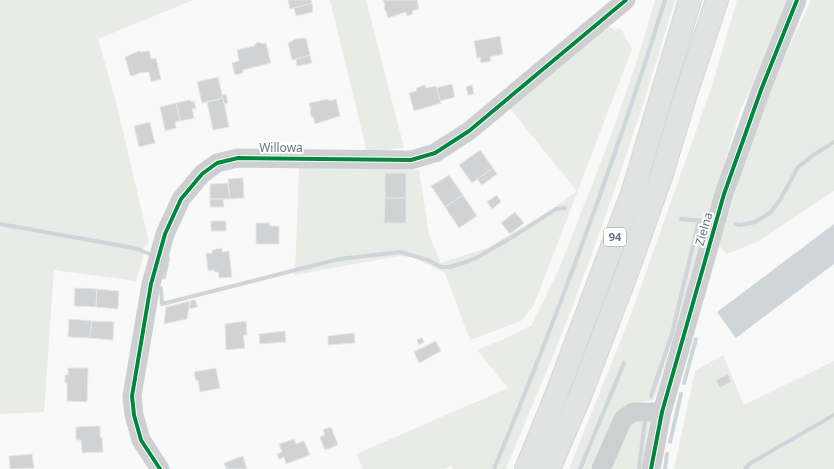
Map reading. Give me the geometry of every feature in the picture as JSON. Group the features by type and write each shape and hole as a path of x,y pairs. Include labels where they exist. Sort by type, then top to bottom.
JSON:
{"highway":[{"name":"94","path":"526,469 555,398 632,191 690,0"},
{"name":"94","path":"549,469 581,394 628,270 662,174 685,97 717,0"}],"street":[{"name":"Willowa","path":"160,469 141,440 134,416 132,396 151,284 165,234 181,199 202,174 217,163 238,158 411,160 435,153 469,131 626,0"},
{"name":"Zielna","path":"651,469 662,412 724,194 761,90 797,0"},
{"path":"601,469 623,419 633,412 662,412"}],"shaded area":[{"path":"0,0 193,0 98,39 116,102 149,242 143,248 143,259 136,281 54,270 44,412 0,414"},
{"path":"330,0 366,0 404,148 367,152"},
{"path":"655,0 675,0 649,86 621,172 575,299 553,357 506,469 453,469 451,466 443,469 363,469 356,454 508,388 477,350 531,326 559,269 606,149 635,67"},
{"path":"737,0 791,0 740,111 654,400 631,404 595,469 569,469 630,317 712,86"},
{"path":"811,0 834,0 834,191 759,241 727,254 719,246 746,157 777,74"},
{"path":"603,27 621,29 632,49 534,305 521,321 470,340 445,273 413,257 399,256 295,275 299,168 419,170 429,235 441,263 487,248 544,215 577,191 507,105"},
{"path":"834,224 834,264 736,338 717,312"},
{"path":"723,355 744,405 834,361 834,469 674,469 695,371"},
{"path":"650,418 643,469 608,469 628,423"}],"building":[{"path":"288,0 311,0 312,3 290,9"},
{"path":"383,0 417,0 419,9 412,11 413,14 407,16 406,12 388,18 384,9 385,4"},
{"path":"312,3 313,12 296,16 294,8"},
{"path":"500,36 503,54 490,57 491,61 481,63 480,57 477,58 474,41"},
{"path":"306,38 310,55 292,60 288,43 295,39"},
{"path":"259,42 262,44 266,43 271,63 243,70 243,73 235,75 232,63 239,61 237,50 254,46"},
{"path":"139,51 149,51 151,59 156,58 161,79 151,82 149,72 139,73 133,76 130,75 125,57"},
{"path":"310,55 312,63 297,66 296,59"},
{"path":"218,77 223,98 202,103 197,82"},
{"path":"452,84 455,97 440,101 436,88"},
{"path":"425,85 426,88 436,86 441,103 414,111 409,93 417,91 416,88"},
{"path":"472,85 474,94 468,95 466,87"},
{"path":"226,94 228,103 224,104 222,95"},
{"path":"223,98 229,127 213,130 207,102"},
{"path":"328,99 329,101 336,99 340,116 315,124 313,117 311,116 309,103"},
{"path":"190,100 191,102 194,101 196,108 192,109 194,118 180,121 176,103"},
{"path":"176,103 180,121 175,122 176,128 165,131 160,107"},
{"path":"150,122 155,143 139,147 134,126"},
{"path":"480,150 493,168 472,183 459,165"},
{"path":"493,168 497,174 482,185 477,179"},
{"path":"385,173 406,173 406,198 385,198"},
{"path":"449,175 463,195 445,207 431,186"},
{"path":"243,178 244,198 230,199 228,179"},
{"path":"228,183 230,199 210,199 210,184"},
{"path":"463,195 477,216 459,228 445,207"},
{"path":"497,195 501,202 492,209 487,202"},
{"path":"385,198 406,198 406,223 384,223"},
{"path":"210,199 223,199 224,207 210,207"},
{"path":"515,212 524,223 510,234 501,223"},
{"path":"211,221 226,221 226,231 211,231"},
{"path":"256,223 270,223 270,226 279,226 279,244 256,244"},
{"path":"222,248 222,252 229,251 232,277 219,278 218,272 214,272 214,270 208,271 206,253 212,253 212,250"},
{"path":"75,288 97,289 96,307 74,306"},
{"path":"97,289 119,291 118,309 96,307"},
{"path":"195,300 198,307 189,309 190,301"},
{"path":"190,301 187,319 164,324 166,307"},
{"path":"69,319 92,321 90,338 68,337"},
{"path":"92,321 114,322 113,340 90,338"},
{"path":"246,321 247,335 243,335 245,348 226,350 225,324"},
{"path":"285,331 286,342 260,344 259,334"},
{"path":"354,333 355,343 328,345 328,336"},
{"path":"422,338 424,342 419,345 417,340"},
{"path":"436,341 441,351 419,363 414,352"},
{"path":"68,368 88,368 87,402 67,401 67,383 65,383 65,375 68,375"},
{"path":"216,368 220,388 200,392 198,380 196,381 194,372"},
{"path":"728,374 731,382 720,388 716,380"},
{"path":"100,426 100,437 102,437 103,452 82,453 81,440 76,440 76,427"},
{"path":"331,427 338,445 325,450 320,437 325,435 323,430"},
{"path":"294,439 296,444 304,441 310,455 286,464 284,457 279,459 277,454 282,452 279,444"},
{"path":"32,454 34,468 10,469 9,456"},
{"path":"243,456 247,469 226,469 224,463"}],"waterway":[{"path":"494,469 541,353 585,236 627,119 665,0"},
{"path":"736,224 741,225 755,222 770,213 780,200 798,167 834,142"},
{"path":"161,288 162,304 339,259 400,252 428,260 441,267 450,267 478,257 556,209 565,208"},
{"path":"681,219 705,221"},
{"path":"651,396 672,334 699,220"},
{"path":"0,224 134,248 150,254"},
{"path":"164,277 168,258"},
{"path":"684,383 696,339"},
{"path":"580,469 624,363"},
{"path":"670,442 681,394"},
{"path":"745,469 749,464 834,415"},
{"path":"639,469 645,419"},
{"path":"665,469 667,454"}],"cycle path":[{"path":"160,469 141,440 134,415 132,396 151,284 165,234 181,199 202,174 217,163 238,158 411,160 435,153 469,131 626,0"},
{"path":"651,469 662,412 724,194 761,90 797,0"}]}
